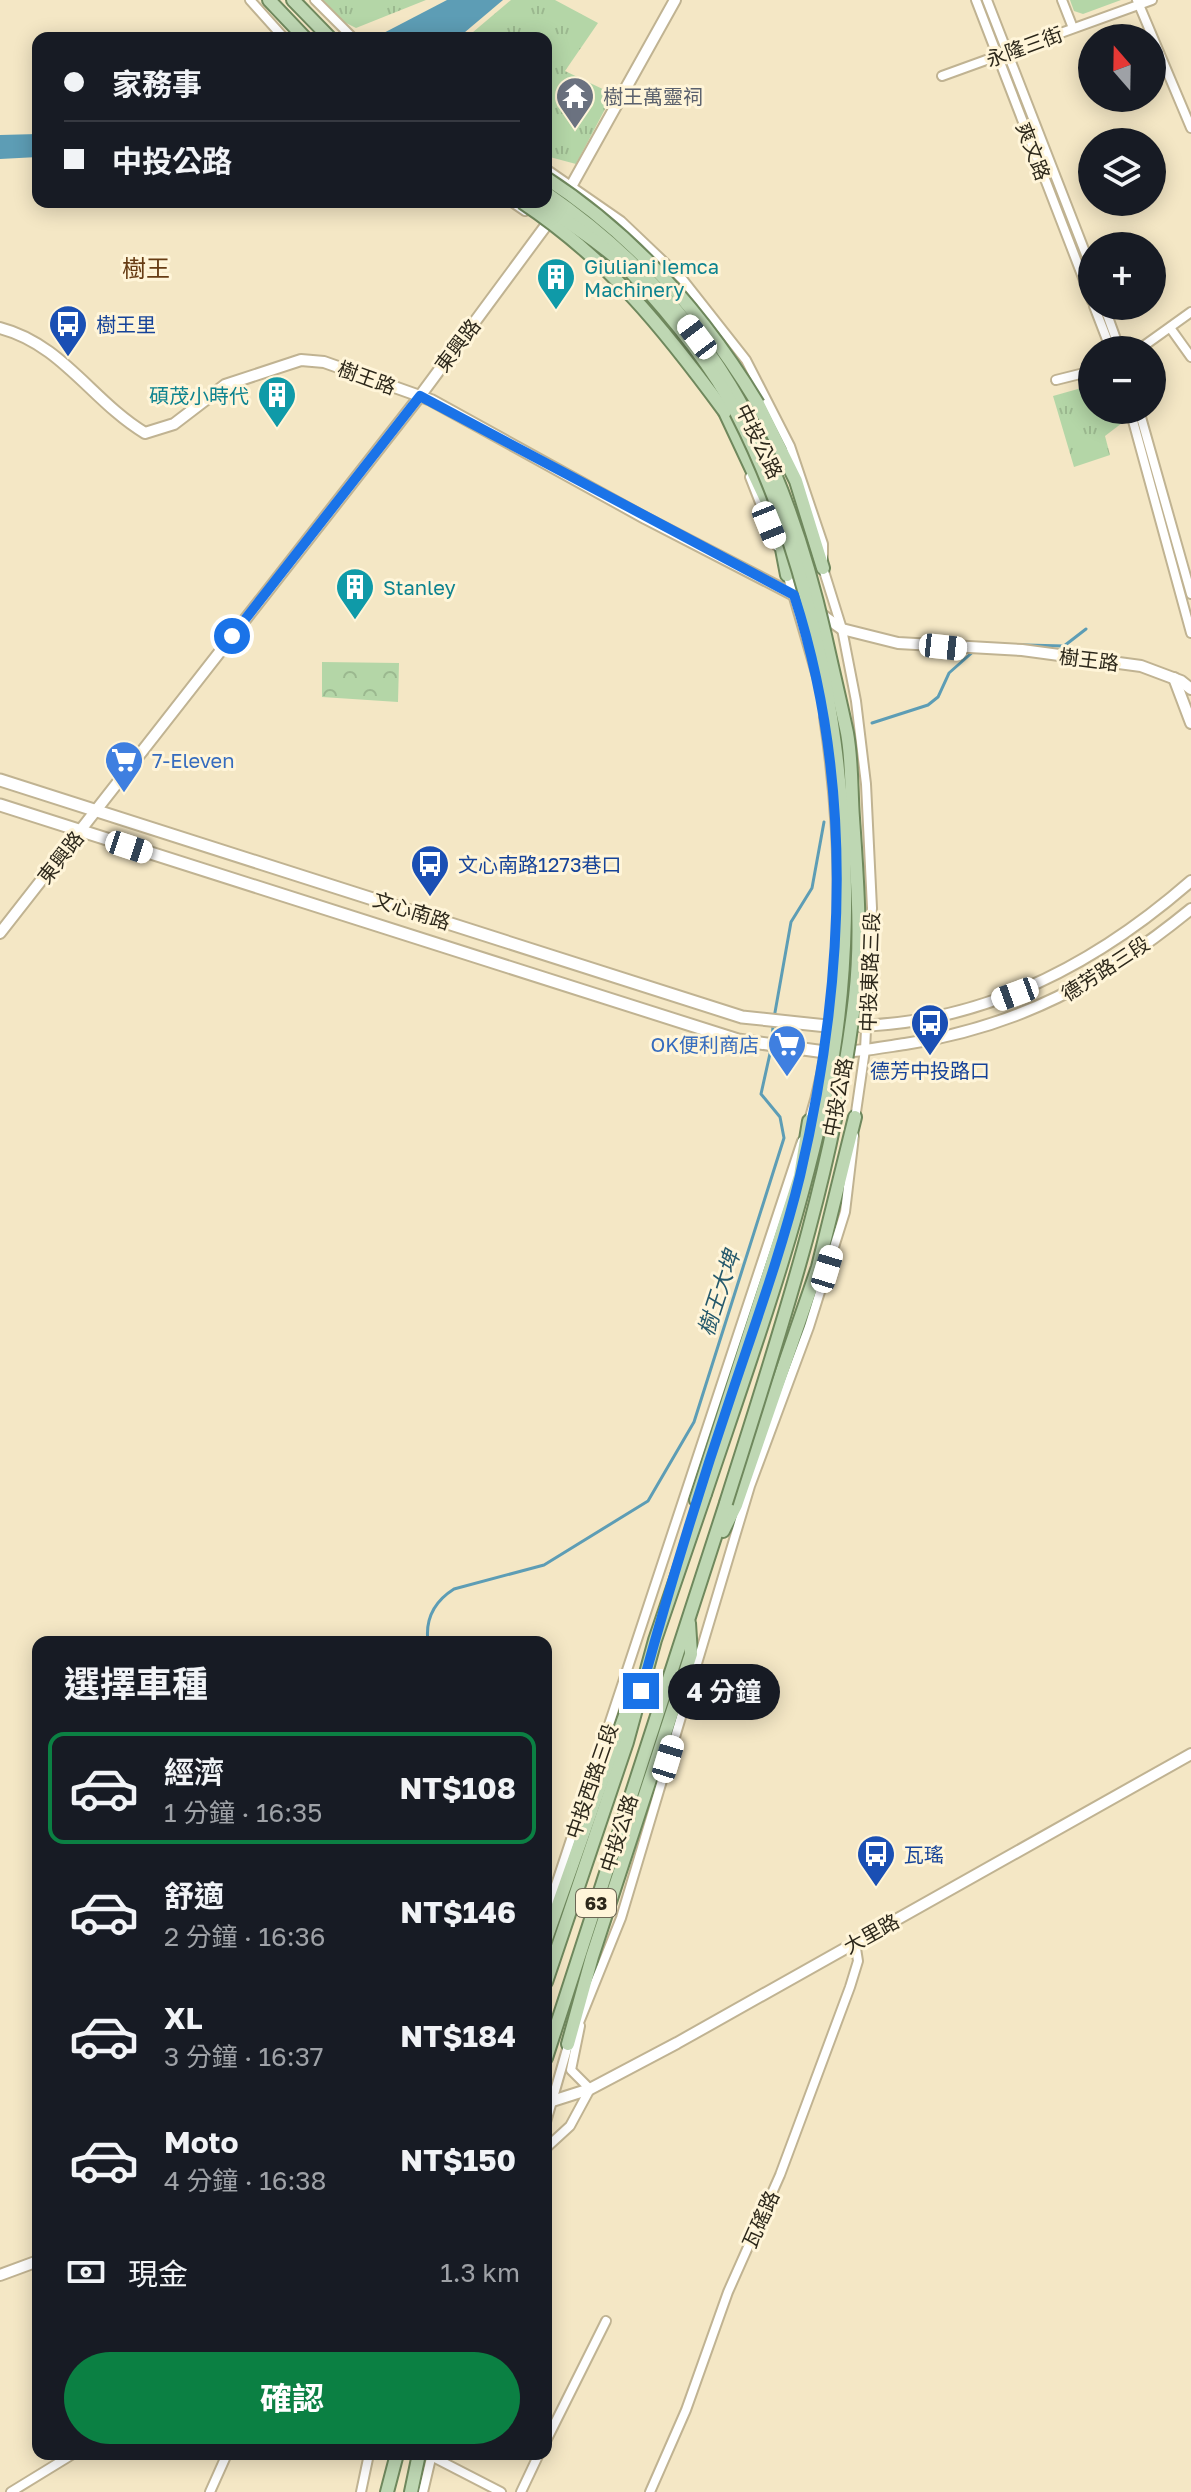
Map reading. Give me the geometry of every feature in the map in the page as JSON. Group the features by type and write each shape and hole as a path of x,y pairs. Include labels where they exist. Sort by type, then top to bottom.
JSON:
{"main road":[{"path":"269,0 299,32"},
{"path":"293,0 324,32"},
{"path":"552,182 609,224 664,275 696,311 758,404 796,481 823,568"},
{"name":"中投公路","path":"552,197 599,232 659,288 716,361 747,412 773,465 803,552 847,736 858,895 855,995 838,1098 794,1289 552,2039"},
{"path":"531,208 560,227 619,279 668,335 725,412 777,523 787,575"},
{"name":"中投公路","path":"548,208 628,269 704,363 735,410 782,521 801,581 836,743 846,890 842,963 827,1086 779,1273 655,1640 627,1742 552,1964"},
{"name":"文心南路","path":"0,780 742,1017 827,1026"},
{"name":"文心南路","path":"0,805 738,1040 825,1052"},
{"path":"708,1563 736,1505 818,1267 855,1117"},
{"path":"684,1553 696,1500 800,1176 809,1121"},
{"path":"568,2044 597,1942 691,1654 688,1617"},
{"path":"552,1922 624,1714 655,1640"},
{"path":"387,2492 395,2460"},
{"path":"411,2492 425,2460"}],"street":[{"path":"250,0 279,32"},
{"path":"315,0 346,32"},
{"name":"東興路","path":"0,933 420,396 547,225 573,186 675,0"},
{"name":"爽文路","path":"976,0 1078,237"},
{"name":"爽文路","path":"987,0 1002,55 1078,263"},
{"path":"1062,0 1073,28"},
{"name":"永隆三街","path":"942,76 1138,2 1152,0"},
{"path":"1138,2 1191,128"},
{"name":"中投東路三段","path":"552,173 621,221 683,280 746,360 790,446 823,544 823,568 842,629 860,732 872,908 865,1050 855,1117 853,1167 845,1212 809,1327 750,1486 621,1918 582,2020 568,2044 552,2093"},
{"name":"中投西路三段","path":"521,208 613,279 683,357 734,440 787,575 809,642 827,735 838,875 837,946 825,1052 809,1121 780,1197 675,1531 552,1897"},
{"path":"1160,336 1191,312"},
{"name":"樹王路","path":"0,328 50,349 112,409 145,433 174,424 225,385 301,360 350,368 420,396 794,595 842,629 898,643 982,651 1022,650 1141,666 1174,678 1191,689"},
{"path":"1171,329 1191,357"},
{"path":"1056,380 1078,374"},
{"path":"1134,424 1191,633"},
{"path":"1143,424 1191,594"},
{"path":"1174,678 1191,723"},
{"path":"827,735 832,746 842,750 855,745 860,732"},
{"name":"德芳路三段","path":"827,1026 867,1026 944,1014 1033,988 1064,973 1130,929 1191,881"},
{"name":"德芳路三段","path":"825,1052 865,1050 970,1031 1038,1008 1111,968 1188,912"},
{"name":"大里路","path":"552,2101 590,2089 1191,1754"},
{"name":"瓦磘路","path":"650,2492 686,2410 728,2292 780,2175 850,1987 858,1961 855,1942"},
{"path":"552,2142 570,2126 590,2089 571,2070 582,2020"},
{"path":"0,2275 32,2263"},
{"path":"552,2429 606,2321"},
{"path":"11,2492 63,2460"},
{"path":"210,2492 224,2460"},
{"path":"361,2492 368,2460"},
{"path":"423,2492 426,2460"},
{"path":"437,2460 501,2492"},
{"path":"521,2492 536,2460"}],"green space":[{"path":"323,0 426,0 356,28 344,22"},
{"path":"511,0 555,0 598,23 565,71 613,94 576,164 552,158 552,32 473,32"},
{"path":"1070,0 1121,0 1083,14 1074,11"},
{"path":"1078,389 1078,424 1121,424 1105,436 1110,455 1074,467 1053,396"},
{"path":"322,662 399,663 398,702 322,697"}],"water":[{"path":"447,0 503,0 465,32 386,32"},
{"path":"32,134 32,157 0,159 0,135"}],"waterway":[{"name":"樹王大埤","path":"988,644 1064,646 1086,629"},
{"name":"樹王大埤","path":"872,723 928,705 938,697 949,673 975,650"},
{"name":"樹王大埤","path":"774,1018 791,922 812,888 824,822"},
{"name":"樹王大埤","path":"772,1042 773,1025"},
{"name":"樹王大埤","path":"428,1636 433,1611 454,1589 544,1565 648,1501 694,1422 784,1138 780,1117 761,1094 771,1049"}],"place":[{"name":"樹王萬靈祠","path":"575,130"},
{"name":"Giuliani Iemca Machinery","path":"556,311"},
{"name":"樹王里","path":"68,358"},
{"name":"碩茂小時代","path":"277,429"},
{"name":"Stanley","path":"355,621"},
{"name":"7-Eleven","path":"124,794"},
{"name":"文心南路1273巷口","path":"430,898"},
{"name":"德芳中投路口","path":"930,1057"},
{"name":"OK便利商店","path":"787,1078"},
{"name":"瓦瑤","path":"876,1888"}],"district":[{"name":"樹王","path":"146,267"}],"route":[{"path":"232,636 420,396 794,595 820,685 835,814 837,946 825,1052 800,1176 749,1344 696,1500 684,1553 641,1691"}]}
